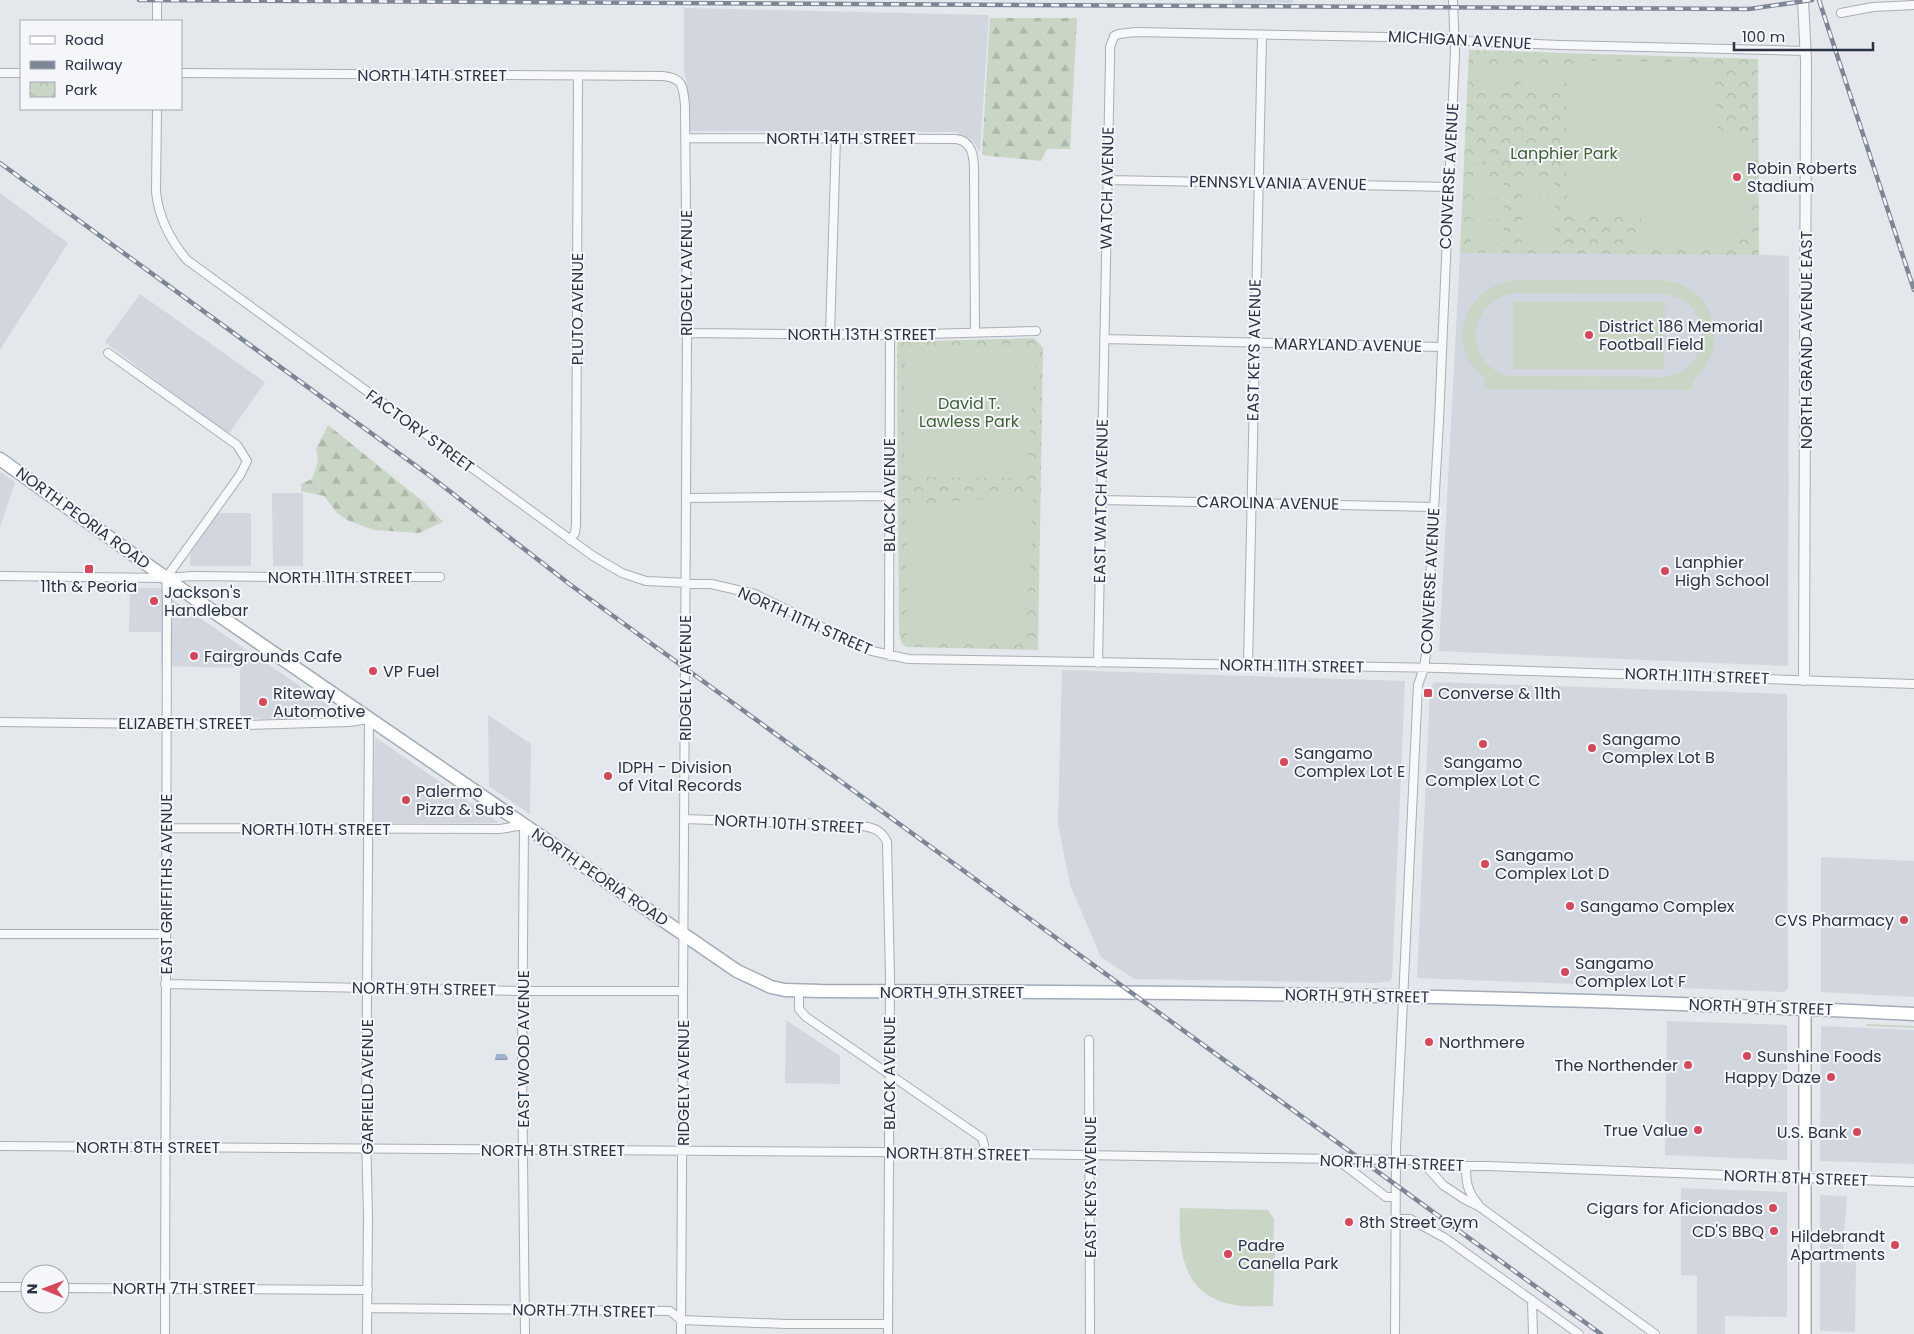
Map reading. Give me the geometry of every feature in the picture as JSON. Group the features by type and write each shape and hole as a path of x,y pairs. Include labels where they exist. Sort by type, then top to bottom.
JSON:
{"main road":[{"name":"NORTH PEORIA ROAD","path":"0,459 166,578 683,934 752,979 771,987 799,991"},
{"name":"NORTH 9TH STREET","path":"799,991 1403,996 1914,1014"},
{"path":"1805,1009 1805,1334"}],"street":[{"path":"157,0 157,20"},
{"name":"CONVERSE AVENUE","path":"1395,1334 1395,1197 1403,996 1418,685 1424,668 1434,507 1455,40 1453,0"},
{"name":"NORTH GRAND AVENUE EAST","path":"1803,0 1806,51 1804,680"},
{"path":"1841,13 1873,7 1914,6"},
{"name":"MICHIGAN AVENUE","path":"1114,36 1135,32 1437,38 1560,45 1806,51"},
{"name":"WATCH AVENUE","path":"1104,339 1110,47 1114,36"},
{"name":"EAST KEYS AVENUE","path":"1248,665 1262,36"},
{"path":"0,73 20,73"},
{"name":"NORTH 14TH STREET","path":"182,73 663,76 673,77 681,83"},
{"name":"PLUTO AVENUE","path":"570,540 575,532 576,525 578,76"},
{"name":"RIDGELY AVENUE","path":"681,83 684,92 686,138 687,333 681,1334"},
{"name":"FACTORY STREET","path":"157,110 156,192 161,216 172,242 195,268 603,563 622,573 646,581 686,583"},
{"name":"NORTH 14TH STREET","path":"686,138 956,139 965,142 970,146 974,157 975,332"},
{"path":"830,334 836,138"},
{"name":"PENNSYLVANIA AVENUE","path":"1108,180 1449,186"},
{"name":"NORTH 13TH STREET","path":"687,333 890,335 1036,332"},
{"name":"BLACK AVENUE","path":"889,656 890,335"},
{"name":"MARYLAND AVENUE","path":"1104,339 1441,347"},
{"name":"EAST WATCH AVENUE","path":"1098,663 1104,339"},
{"path":"108,353 237,445 247,461 240,475 166,578"},
{"path":"686,498 889,496"},
{"name":"CAROLINA AVENUE","path":"1101,500 1434,507"},
{"name":"NORTH 11TH STREET","path":"0,576 166,578 192,576 440,576"},
{"name":"EAST GRIFFITHS AVENUE","path":"165,1334 166,578"},
{"name":"NORTH 11TH STREET","path":"686,583 720,585 755,594 868,650 908,659 1424,668 1914,684"},
{"name":"ELIZABETH STREET","path":"0,722 243,724 349,722 369,719"},
{"name":"GARFIELD AVENUE","path":"367,1334 369,719"},
{"name":"NORTH 10TH STREET","path":"684,819 856,825 874,828 884,835 887,842"},
{"name":"NORTH 10TH STREET","path":"167,828 500,829 524,825"},
{"name":"EAST WOOD AVENUE","path":"524,825 523,1150 525,1334"},
{"name":"BLACK AVENUE","path":"887,842 889,992 888,1334"},
{"path":"0,934 166,934"},
{"name":"NORTH 9TH STREET","path":"165,984 523,991 682,991"},
{"path":"799,991 799,1009 806,1017 982,1138 985,1155"},
{"name":"EAST KEYS AVENUE","path":"1089,1040 1090,1334"},
{"name":"NORTH 8TH STREET","path":"0,1146 876,1152 889,1154 1396,1160 1417,1161 1426,1166 1914,1182"},
{"path":"1338,1160 1386,1197 1395,1197"},
{"path":"1426,1166 1443,1185 1480,1208 1655,1334"},
{"path":"1466,1166 1466,1183 1471,1196 1480,1208"},
{"path":"1395,1219 1410,1219 1445,1238 1579,1334"},
{"path":"0,1287 20,1287"},
{"name":"NORTH 7TH STREET","path":"70,1288 368,1290"},
{"path":"1532,1300 1533,1334"},
{"name":"NORTH 7TH STREET","path":"368,1308 670,1312 682,1320 786,1324 888,1324"}],"shaded area":[{"path":"1232,0 1293,0 1293,3 1232,4"},
{"path":"684,8 989,15 980,151 972,140 956,132 690,131 684,73"},
{"path":"0,193 68,243 0,350"},
{"path":"1460,253 1720,253 1789,256 1788,666 1439,651"},
{"path":"140,294 265,382 228,435 105,342"},
{"path":"0,472 15,482 0,527"},
{"path":"272,493 303,493 303,566 273,566"},
{"path":"218,513 251,513 251,566 191,566 190,554"},
{"path":"130,588 160,588 172,599 335,710 334,712 278,720 240,717 240,668 161,666 161,632 129,632"},
{"path":"1062,670 1405,681 1392,978 1390,981 1377,983 1134,979 1101,957 1070,885 1058,824"},
{"path":"1434,682 1787,694 1788,988 1784,992 1417,978 1430,689"},
{"path":"488,715 531,744 530,814 489,786"},
{"path":"375,737 498,822 373,823"},
{"path":"1821,857 1914,861 1914,997 1821,992"},
{"path":"786,1020 840,1056 840,1084 785,1083"},
{"path":"1667,1021 1787,1025 1787,1160 1665,1155"},
{"path":"1821,1026 1914,1030 1914,1164 1820,1161"},
{"path":"1681,1188 1787,1192 1787,1317 1725,1316 1725,1334 1697,1334 1697,1276 1681,1275"},
{"path":"1820,1195 1847,1196 1842,1261 1856,1261 1855,1332 1820,1331"}],"green space":[{"path":"990,18 1077,18 1070,149 1047,149 1041,161 982,155"},
{"name":"Lanphier Park","path":"1469,50 1758,59 1759,255 1460,253"},
{"path":"1587,61 1714,63 1720,137 1747,132 1751,146 1750,217 1746,222 1747,226 1733,242 1730,238 1723,245 1650,247 1636,243 1642,215 1632,212 1567,211 1566,80"},
{"path":"1474,67 1513,67 1513,92 1474,91"},
{"path":"1521,68 1560,69 1559,92 1521,92"},
{"path":"1489,151 1492,158 1475,165 1472,158"},
{"path":"1471,182 1504,182 1504,198 1471,197"},
{"path":"1522,183 1555,183 1555,198 1522,198"},
{"path":"1471,205 1504,205 1504,220 1471,220"},
{"path":"1522,205 1555,206 1555,221 1522,221"},
{"path":"1471,228 1504,228 1504,243 1471,243"},
{"path":"1522,228 1555,229 1554,244 1522,244"},
{"path":"1514,280 1659,280 1678,283 1693,292 1705,303 1712,318 1715,334 1713,350 1706,366 1693,380 1692,390 1485,389 1485,379 1472,366 1465,351 1463,335 1465,320 1472,306 1482,294 1497,285","holes":["1514,293 1662,294 1679,298 1691,307 1699,319 1702,333 1700,348 1693,361 1682,371 1665,377 1508,376 1493,368 1482,358 1477,346 1476,332 1479,319 1487,308 1498,299"]},
{"name":"District 186 Memorial Football Field","path":"1513,302 1665,302 1664,369 1513,369"},
{"name":"David T. Lawless Park","path":"1034,338 1043,348 1038,650 907,647 902,644 899,634 897,342"},
{"path":"912,348 1036,349 1027,472 1021,478 908,477 904,475 905,354"},
{"path":"328,425 426,504 443,522 419,533 374,530 349,521 338,514 324,496 301,491 301,484 312,479 318,461 316,449"},
{"path":"1034,495 1025,634 1019,640 907,638 906,515 914,504"},
{"path":"1867,1024 1914,1026 1914,1028 1866,1026"},
{"name":"Padre Canella Park","path":"1180,1208 1268,1210 1274,1219 1273,1306 1242,1306 1223,1302 1208,1295 1196,1285 1188,1273 1183,1259"}],"water":[{"path":"496,1054 505,1054 508,1058 507,1060 495,1060"}],"railway":[{"path":"139,0 1749,9 1812,0"},
{"path":"1819,0 1914,290"},
{"path":"0,163 430,476 572,586 1601,1334"}],"place":[{"name":"Robin Roberts Stadium","path":"1737,177"},
{"name":"District 186 Memorial Football Field","path":"1589,335"},
{"name":"11th & Peoria","path":"89,569"},
{"name":"Lanphier High School","path":"1665,571"},
{"name":"Jackson's Handlebar","path":"154,601"},
{"name":"Fairgrounds Cafe","path":"194,656"},
{"name":"VP Fuel","path":"373,671"},
{"name":"Converse & 11th","path":"1428,693"},
{"name":"Riteway Automotive","path":"263,702"},
{"name":"Sangamo Complex Lot C","path":"1483,744"},
{"name":"Sangamo Complex Lot B","path":"1592,748"},
{"name":"Sangamo Complex Lot E","path":"1284,762"},
{"name":"IDPH - Division of Vital Records","path":"608,776"},
{"name":"Palermo Pizza & Subs","path":"406,800"},
{"name":"Sangamo Complex Lot D","path":"1485,864"},
{"name":"Sangamo Complex","path":"1570,906"},
{"name":"CVS Pharmacy","path":"1904,920"},
{"name":"Sangamo Complex Lot F","path":"1565,972"},
{"name":"Northmere","path":"1429,1042"},
{"name":"Sunshine Foods","path":"1747,1056"},
{"name":"The Northender","path":"1688,1065"},
{"name":"Happy Daze","path":"1831,1077"},
{"name":"True Value","path":"1698,1130"},
{"name":"U.S. Bank","path":"1857,1132"},
{"name":"Cigars for Aficionados","path":"1773,1208"},
{"name":"8th Street Gym","path":"1349,1222"},
{"name":"CD'S BBQ","path":"1774,1231"},
{"name":"Hildebrandt Apartments","path":"1895,1245"},
{"name":"Padre Canella Park","path":"1228,1254"}]}
